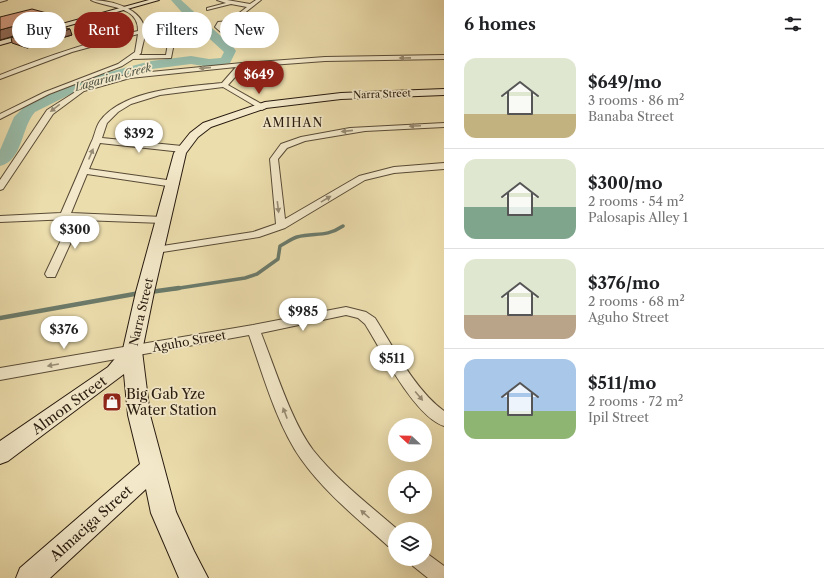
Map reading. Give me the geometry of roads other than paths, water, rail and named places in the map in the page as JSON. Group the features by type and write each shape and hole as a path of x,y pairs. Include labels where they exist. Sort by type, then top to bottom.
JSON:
{"street":[{"path":"0,1 5,0"},
{"path":"93,0 124,9 135,15 142,27"},
{"path":"0,43 156,0"},
{"path":"219,0 252,6"},
{"path":"244,12 259,0"},
{"path":"209,9 231,2"},
{"path":"0,77 40,60 87,45 142,32 138,53 120,65 47,93 0,117"},
{"path":"133,57 169,57 170,48"},
{"path":"0,187 50,112 82,90 130,76 242,65 324,59 444,57"},
{"path":"224,86 242,65"},
{"path":"65,216 97,140 99,130 105,120 114,111 129,103 157,93 224,86 262,107"},
{"name":"Narra Street","path":"194,578 184,561 164,513 139,415 132,351 163,220 174,184 182,149 194,135 207,125 262,107 341,96 444,92"},
{"path":"281,226 274,159 278,151 284,145 297,140 342,131 385,127 444,125"},
{"path":"97,140 182,149"},
{"path":"156,250 255,235 281,226 362,178 394,170 444,166"},
{"path":"84,171 174,184"},
{"path":"0,219 65,216 77,218 163,220"},
{"path":"51,274 77,218"},
{"name":"Aguho Street","path":"0,374 253,330 346,311 362,315 370,321 415,390 438,417 444,420"},
{"path":"253,330 288,420 307,454 338,489 388,533"},
{"name":"Almon Street","path":"0,454 115,372 132,351"},
{"name":"Almaciga Street","path":"30,578 152,468"},
{"path":"428,566 443,578"}],"waterway":[{"name":"Lagarian Creek","path":"0,161 9,151 22,117 30,109 80,84 151,65 191,60 209,63 226,60 230,51 191,16 176,0"},
{"path":"173,289 245,278 257,274 278,259 280,246 297,237 331,232 343,226"},
{"path":"150,292 179,288"},
{"path":"0,318 140,293"}],"place":[{"name":"Big Gab Yze Water Station","path":"112,402"}],"district":[{"name":"AMIHAN","path":"293,122"}]}
